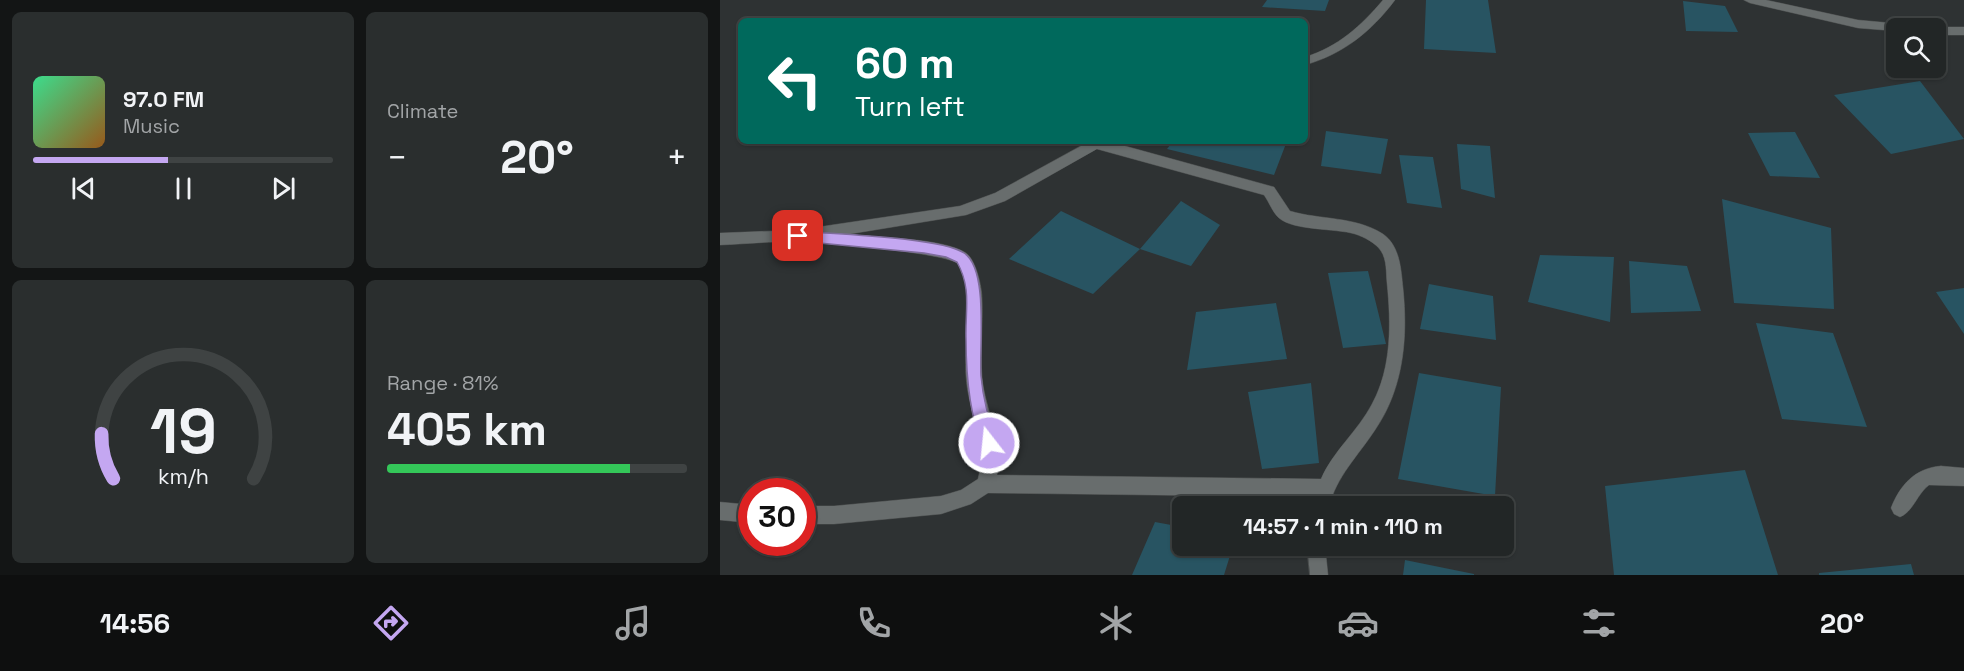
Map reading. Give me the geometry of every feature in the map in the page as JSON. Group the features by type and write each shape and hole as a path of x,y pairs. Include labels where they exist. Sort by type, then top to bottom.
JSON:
{"street":[{"path":"1308,60 1344,46 1363,31 1389,0"},
{"path":"1749,0 1858,24 1886,27"},
{"path":"1946,31 1964,31"},
{"path":"720,239 798,236 961,211 1000,197 1096,144"},
{"path":"1102,144 1269,191 1276,200 1278,208 1285,215 1363,230 1379,239 1392,253 1399,331 1394,369 1378,411 1335,469 1324,496"},
{"path":"798,236 924,248 948,252 962,258 968,269 975,297 974,378 982,421 989,443 991,463 986,484"},
{"path":"1900,508 1914,484 1936,473 1964,477"},
{"path":"816,514 834,515 941,505 965,498 986,484 1327,488"},
{"path":"720,511 738,513"},
{"path":"1317,556 1318,575"}],"building":[{"path":"1267,0 1329,0 1325,11 1262,7"},
{"path":"1426,0 1488,0 1496,53 1424,49"},
{"path":"1683,1 1725,6 1738,32 1686,31"},
{"path":"1920,81 1964,139 1891,154 1834,95"},
{"path":"1326,131 1388,139 1381,174 1321,166"},
{"path":"1795,132 1820,178 1770,176 1748,133"},
{"path":"1171,144 1286,144 1274,175 1167,149"},
{"path":"1457,144 1490,146 1495,198 1461,189"},
{"path":"1399,155 1433,157 1442,208 1407,203"},
{"path":"1722,199 1831,228 1834,309 1734,303"},
{"path":"1181,201 1220,225 1191,266 1140,249"},
{"path":"1061,211 1140,249 1093,294 1009,259"},
{"path":"1540,255 1614,257 1610,322 1528,302"},
{"path":"1629,261 1687,266 1701,311 1631,313"},
{"path":"1368,271 1386,344 1343,348 1328,273"},
{"path":"1429,284 1493,296 1496,340 1420,329"},
{"path":"1964,288 1964,334 1936,292"},
{"path":"1276,303 1287,359 1187,370 1196,312"},
{"path":"1756,323 1833,333 1867,427 1782,419"},
{"path":"1419,373 1501,387 1495,496 1398,479"},
{"path":"1311,383 1319,463 1262,469 1248,392"},
{"path":"1745,470 1778,575 1614,575 1605,486"},
{"path":"1155,522 1172,525 1172,556 1230,556 1224,575 1132,575"},
{"path":"1405,560 1474,574 1474,575 1403,575"},
{"path":"1911,564 1914,575 1819,575 1819,573"}],"route":[{"path":"798,236 924,248 948,252 962,258 968,269 975,297 974,378 982,421 989,443"}]}
